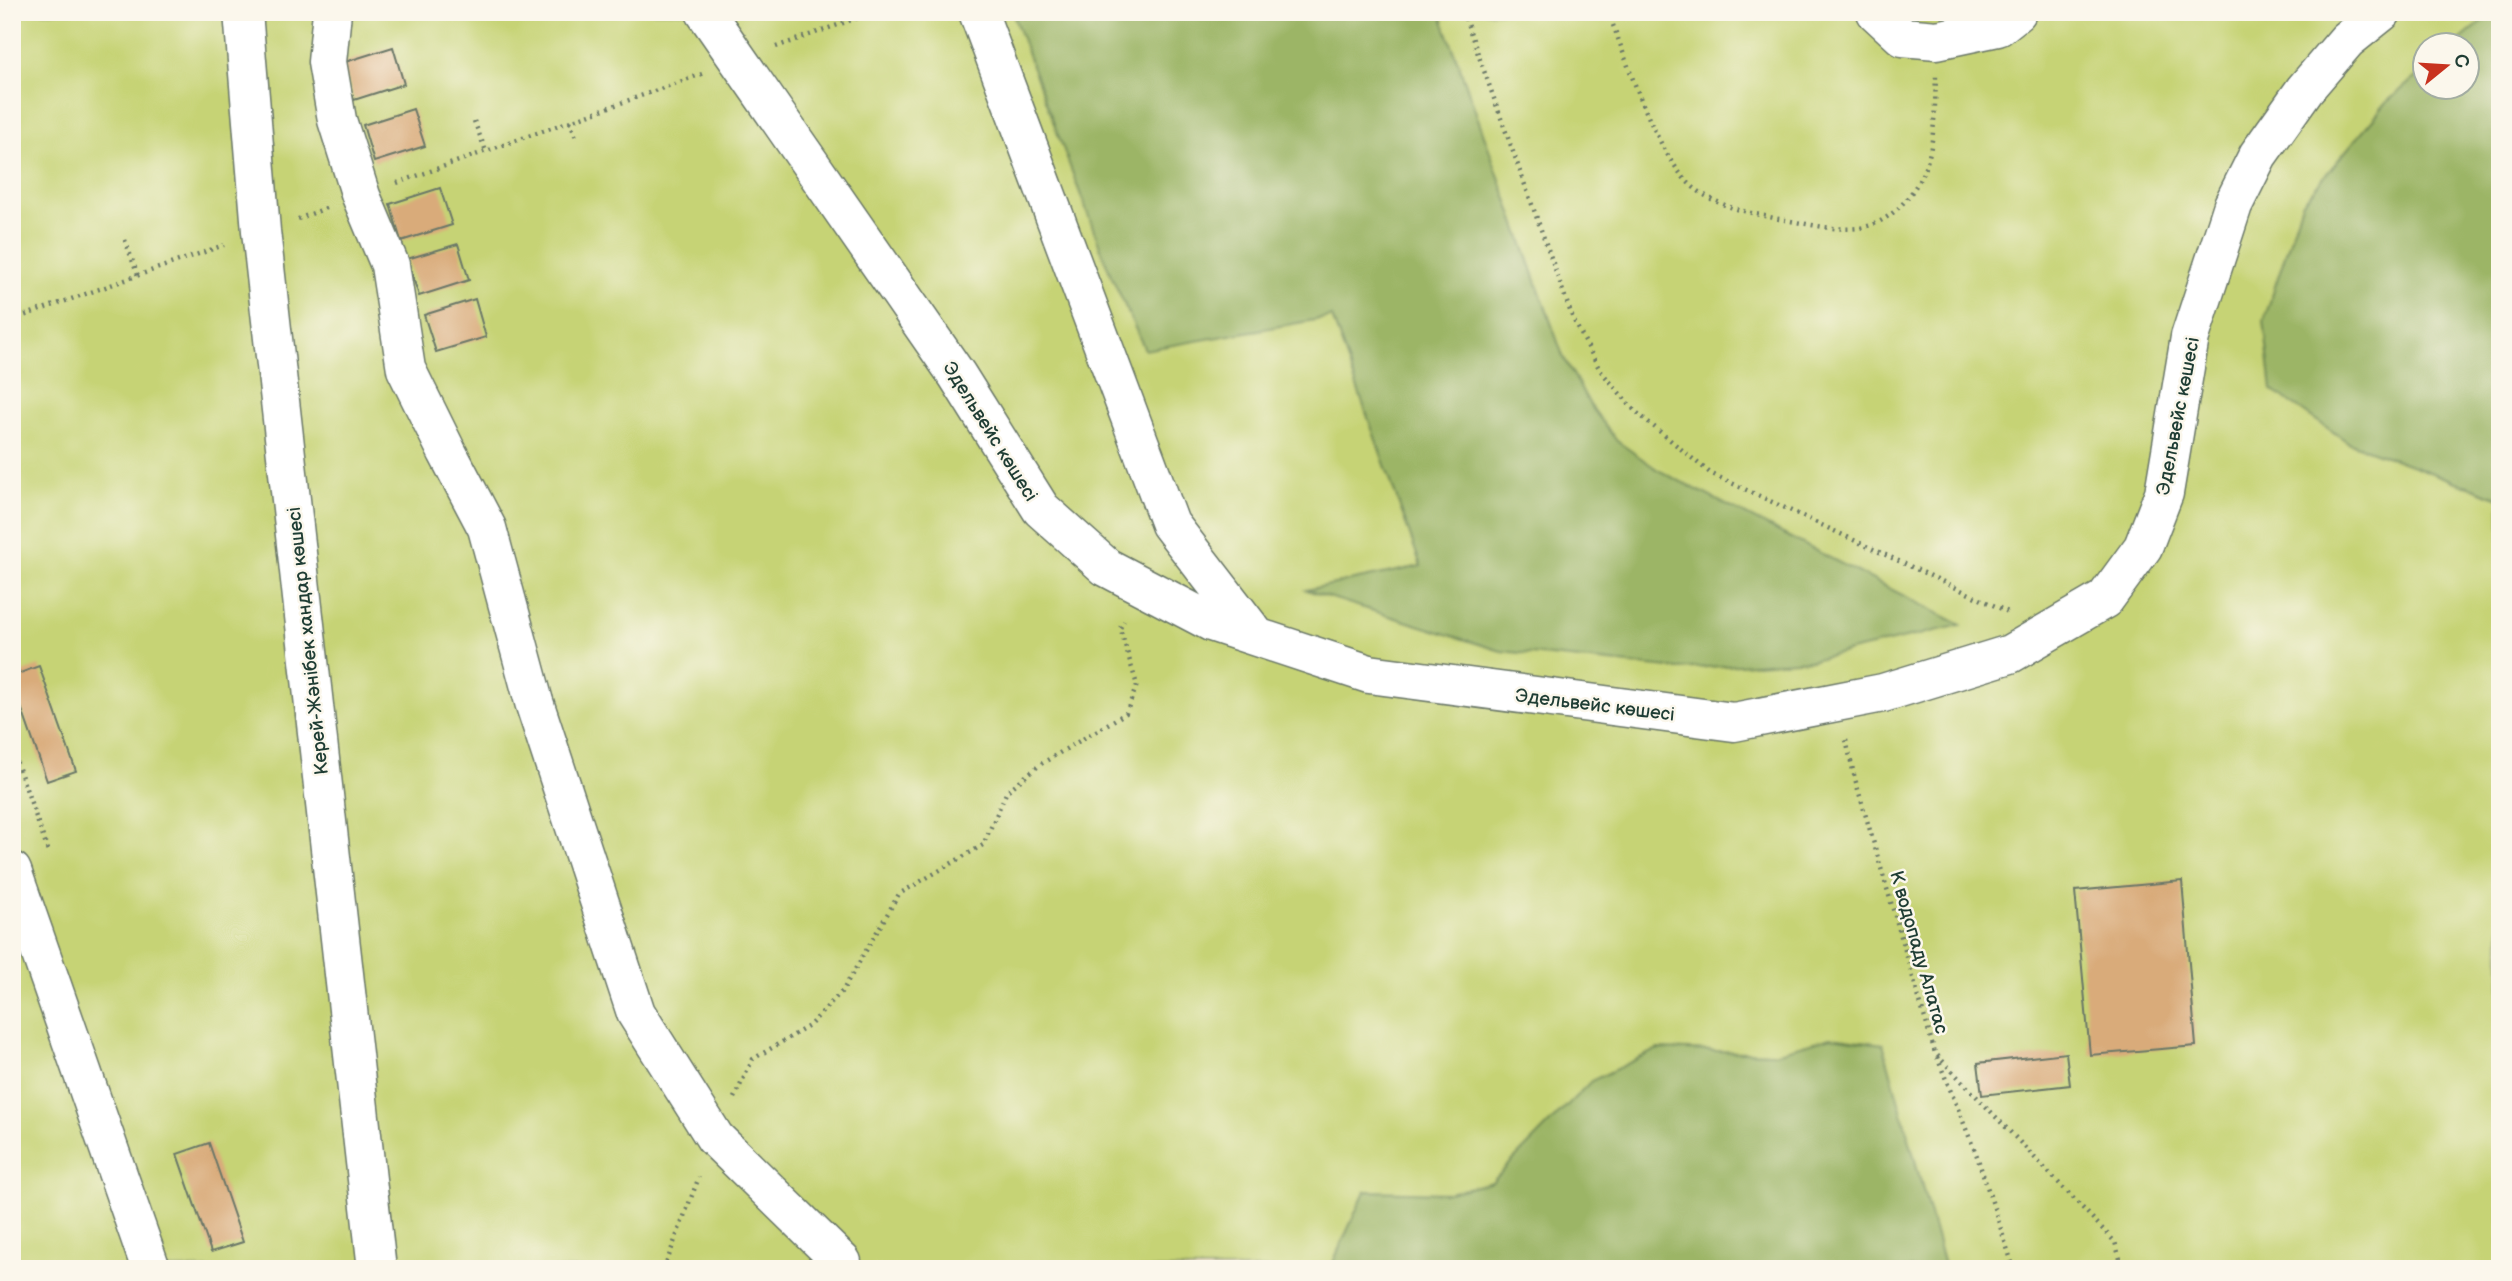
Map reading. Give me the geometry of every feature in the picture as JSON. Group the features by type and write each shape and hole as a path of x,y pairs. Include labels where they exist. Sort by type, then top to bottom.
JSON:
{"street":[{"name":"Керей-Жәнібек хандар көшесі","path":"243,12 261,232 377,1269"},
{"path":"332,12 327,62 337,120 376,190 406,369 487,528 534,702 636,1013 715,1138 842,1262"},
{"name":"Эдельвейс көшесі","path":"705,12 957,375 1041,509 1106,567 1211,622 1369,674 1734,722 1883,693 2010,654 2105,599 2143,547 2164,493 2190,337 2233,205 2258,155 2305,89 2347,40 2382,12"},
{"path":"978,12 1170,524 1257,637"},
{"path":"1876,12 1903,37 1937,40 1998,27 2017,12"},
{"path":"12,871 151,1269"}],"path":[{"path":"836,12 841,24"},
{"path":"12,320 874,12"},
{"path":"1463,12 1573,319 1600,370 1635,411 1710,473 2049,631"},
{"path":"1608,12 1660,143 1685,179 1712,200 1744,212 1833,229 1861,228 1889,216 1913,193 1929,156 1935,106 1937,40"},
{"path":"474,121 486,151"},
{"path":"570,121 576,140"},
{"path":"125,240 138,275"},
{"path":"664,1269 680,1222 715,1138 753,1059 809,1026 843,990 899,894 983,845 1007,791 1041,764 1126,713 1137,685 1120,628 1144,587"},
{"name":"К водопаду Алатас","path":"1838,702 1855,779 1935,1053 2115,1242 2123,1269"},
{"path":"1935,1053 1978,1156 2014,1269"}],"green space":[{"path":"12,12 2500,12 2435,474 2500,498 2500,1269 1945,1269 1904,1123 1618,1269 12,1269"},
{"path":"1012,12 1440,12 1563,356 1590,405 1617,441 1658,470 1961,625 1812,660 1679,669 1501,651 1306,590 1421,566 1332,317 1145,350 1110,273"},
{"path":"2494,12 2500,12 2500,498 2348,442 2272,390 2264,320 2302,203 2387,102 2410,82 2410,102 2480,102 2480,32 2470,32"},
{"path":"1831,1037 1883,1044 1945,1269 1330,1269 1365,1191 1449,1193 1492,1182 1591,1081 1658,1049 1775,1053"}],"building":[{"path":"393,47 404,84 354,100 342,63"},
{"path":"413,109 425,146 374,162 363,125"},
{"path":"440,188 452,225 401,241 390,204"},
{"path":"458,244 469,280 419,296 407,259"},
{"path":"475,299 486,337 436,352 424,315"},
{"path":"39,666 76,771 47,781 12,681 12,676"},
{"path":"2182,881 2196,1046 2090,1055 2075,891"},
{"path":"2066,1053 2070,1085 1982,1095 1978,1063"},
{"path":"209,1143 243,1242 211,1252 177,1154"}]}
